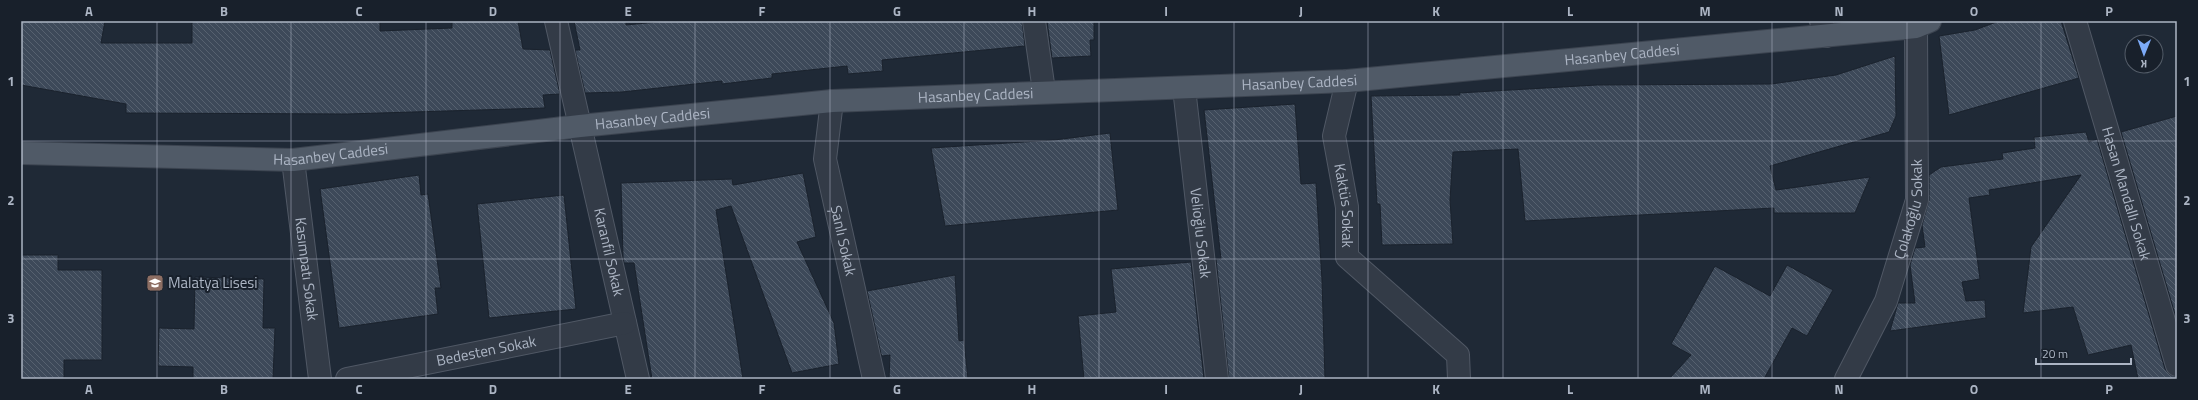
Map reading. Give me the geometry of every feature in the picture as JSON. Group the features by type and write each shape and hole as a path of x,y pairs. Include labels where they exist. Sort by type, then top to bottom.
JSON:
{"main road":[{"name":"Hasanbey Caddesi","path":"21,153 293,160 580,126 832,101 1044,91 1184,88 1348,80 1823,28 1923,24"}],"street":[{"name":"Karanfil Sokak","path":"556,21 638,379"},
{"path":"1034,21 1044,91"},
{"name":"Hasan Mandallı Sokak","path":"2076,21 2177,365"},
{"name":"Çolakoğlu Sokak","path":"1846,379 1886,300 1917,200 1923,24"},
{"name":"Kaktüs Sokak","path":"1348,80 1334,136 1346,208 1347,257 1458,356 1459,379"},
{"name":"Velioğlu Sokak","path":"1184,88 1217,379"},
{"name":"Şanlı Sokak","path":"832,101 825,159 874,379"},
{"name":"Kasımpatı Sokak","path":"293,160 320,379"},
{"name":"Bedesten Sokak","path":"347,379 625,324"}],"building":[{"path":"21,21 105,21 101,43 192,43 192,21 380,21 380,31 452,28 452,21 518,21 523,49 550,50 560,94 543,95 545,108 347,114 126,113 126,104 21,85"},
{"path":"574,21 626,21 626,25 667,21 1022,21 1025,46 882,60 883,71 848,74 847,66 772,74 772,78 722,84 722,81 622,92 585,93 575,50 580,50"},
{"path":"1047,21 1094,21 1094,40 1090,40 1091,56 1052,58"},
{"path":"1999,21 2061,21 2079,78 1949,115 1939,36 1975,30"},
{"path":"1895,56 1896,116 1889,132 1770,166 1776,190 1870,177 1855,213 1774,213 1774,208 1525,221 1518,149 1453,152 1450,200 1453,244 1382,245 1380,204 1377,204 1371,96 1460,95 1459,93 1597,85 1771,84 1836,75"},
{"path":"1295,104 1301,184 1316,183 1322,280 1325,379 1229,379 1216,259 1221,259 1204,110"},
{"path":"2177,116 2177,321 2121,132"},
{"path":"2086,132 2089,142 2097,139 2165,369 2169,374 2177,377 2177,379 2138,379 2131,345 2088,355 2073,307 2023,313 2031,247 2081,175 1989,190 1990,195 1969,198 1980,279 1962,282 1966,301 1985,300 1986,318 1890,331 1898,303 1915,303 1910,265 1915,248 1925,247 1922,225 1929,200 1929,175 1941,167 2003,159 2002,153 2035,148 2034,137"},
{"path":"1110,133 1118,210 945,226 931,148 1054,140"},
{"path":"803,173 816,237 797,242 834,323 839,364 792,373 731,206 716,210 743,379 652,379 634,263 624,263 623,257 621,183 732,179 733,185"},
{"path":"419,175 421,195 428,194 441,288 435,288 438,314 339,328 320,189"},
{"path":"564,195 576,309 489,318 477,204"},
{"path":"21,255 58,255 58,270 102,270 102,360 64,360 64,379 22,379"},
{"path":"1191,262 1204,379 1084,379 1078,316 1116,312 1111,269"},
{"path":"1787,265 1833,290 1807,336 1792,328 1764,379 1669,379 1691,355 1671,344 1715,266 1770,296"},
{"path":"955,275 959,341 964,340 968,379 889,379 890,355 882,356 881,354 867,291"},
{"path":"195,277 264,279 263,328 275,328 273,379 193,379 193,367 158,366 159,328 194,329"}],"place":[{"name":"Malatya Lisesi","path":"155,283"}]}
